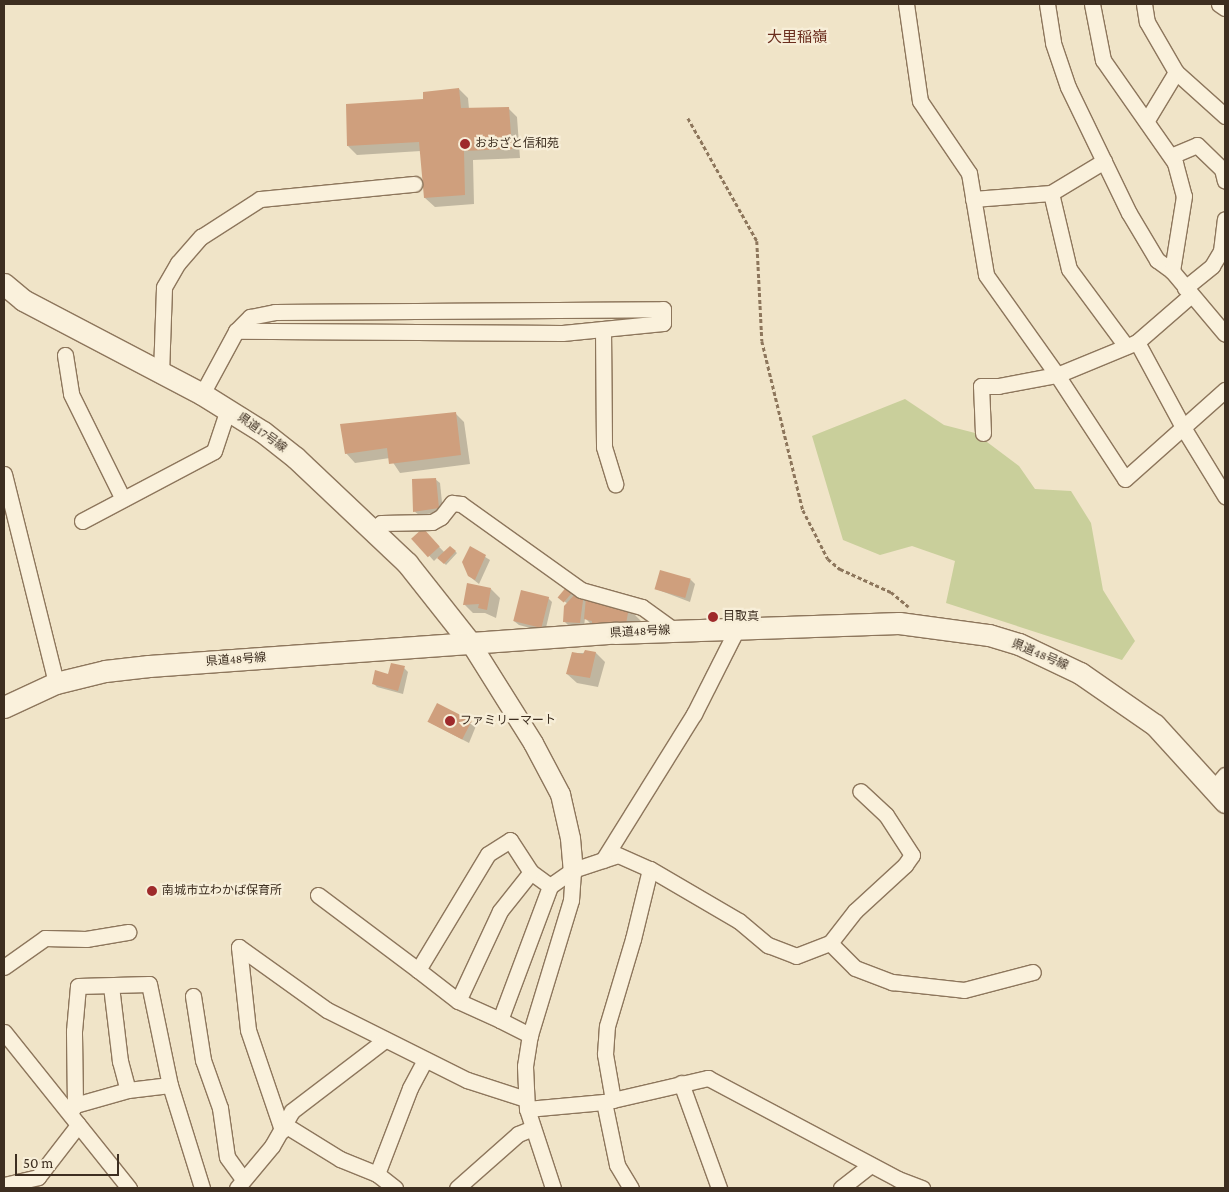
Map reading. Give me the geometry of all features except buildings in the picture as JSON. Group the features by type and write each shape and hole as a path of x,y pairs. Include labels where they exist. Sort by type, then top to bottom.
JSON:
{"main road":[{"name":"県道17号線","path":"4,284 23,300 228,409 296,458 407,563 471,644"},
{"name":"県道48号線","path":"4,707 56,683 105,671 149,666 674,630 870,622 926,625 989,635 1020,644 1080,672 1148,719 1222,788"}],"street":[{"path":"906,4 920,101 969,173 986,275 1057,375 1125,479 1184,429 1225,390"},
{"path":"1046,4 1053,43 1068,87 1129,213 1158,260 1172,271 1225,334"},
{"path":"1092,4 1102,60 1147,120 1171,156 1184,196 1172,271"},
{"path":"1144,4 1147,22 1176,72 1225,116"},
{"path":"1219,4 1225,8"},
{"path":"1147,120 1176,72"},
{"path":"1171,156 1197,145 1222,169 1225,181"},
{"path":"973,199 1051,193 1104,161"},
{"path":"161,374 164,288 178,263 202,237 260,199 414,184"},
{"path":"1051,193 1069,269 1132,344 1225,496"},
{"path":"983,433 981,386 998,386 1057,375 1132,344 1188,292 1212,266 1223,251 1225,219"},
{"path":"202,394 236,330 250,317 286,310 663,309 663,323 562,333 236,330"},
{"path":"603,329 604,447 615,484"},
{"path":"65,355 71,394 123,499"},
{"path":"82,521 214,450 228,409"},
{"path":"4,474 56,683"},
{"path":"373,531 381,523 432,522 441,517 452,503 462,504 581,590 642,607 674,630"},
{"path":"603,860 694,714 738,627"},
{"path":"471,644 533,743 560,794 570,838 573,870 571,900 530,1035 525,1066 527,1104 553,1188"},
{"path":"500,1020 550,886 573,870 618,855 650,869 739,920 768,945 796,956 830,943 855,911 905,865 912,855 886,815 860,791"},
{"path":"418,970 488,854 510,840 531,872 550,886"},
{"path":"631,1188 618,1165 605,1054 607,1026 634,939 650,869"},
{"path":"458,1001 500,911 531,872"},
{"path":"318,895 458,1001 530,1035"},
{"path":"4,967 45,938 86,940 128,932"},
{"path":"830,943 855,968 892,982 964,990 1034,972"},
{"path":"394,1188 376,1174 340,1159 284,1128 248,1030 239,947 327,1010 467,1080 527,1104 609,1101 699,1078 717,1080 870,1165 922,1188"},
{"path":"4,1185 38,1177 74,1114 74,1031 78,986 149,984 170,1085 202,1188"},
{"path":"111,986 120,1061 128,1090"},
{"path":"193,996 203,1060 220,1108 227,1157 240,1184 260,1162 284,1128 292,1111 325,1082 358,1062 385,1040"},
{"path":"4,1032 74,1114 129,1188"},
{"path":"376,1174 410,1088 425,1060"},
{"path":"681,1083 719,1188"},
{"path":"74,1114 128,1090 170,1085"},
{"path":"457,1188 518,1134 533,1128"},
{"path":"842,1188 870,1165"}],"path":[{"path":"688,118 757,241 762,341 803,510 828,559 840,569 891,592 926,625"},
{"path":"1044,1188 1072,1188"}],"green space":[{"path":"905,399 944,425 975,433 1019,466 1035,489 1071,491 1091,523 1103,590 1135,641 1122,660 946,603 955,561 912,546 880,555 843,540 812,436"}],"place":[{"name":"おおざと信和苑","path":"465,144"},
{"name":"目取真","path":"713,617"},
{"name":"ファミリーマート","path":"450,721"},
{"name":"南城市立わかば保育所","path":"152,891"}],"district":[{"name":"大里稲嶺","path":"797,38"}]}
